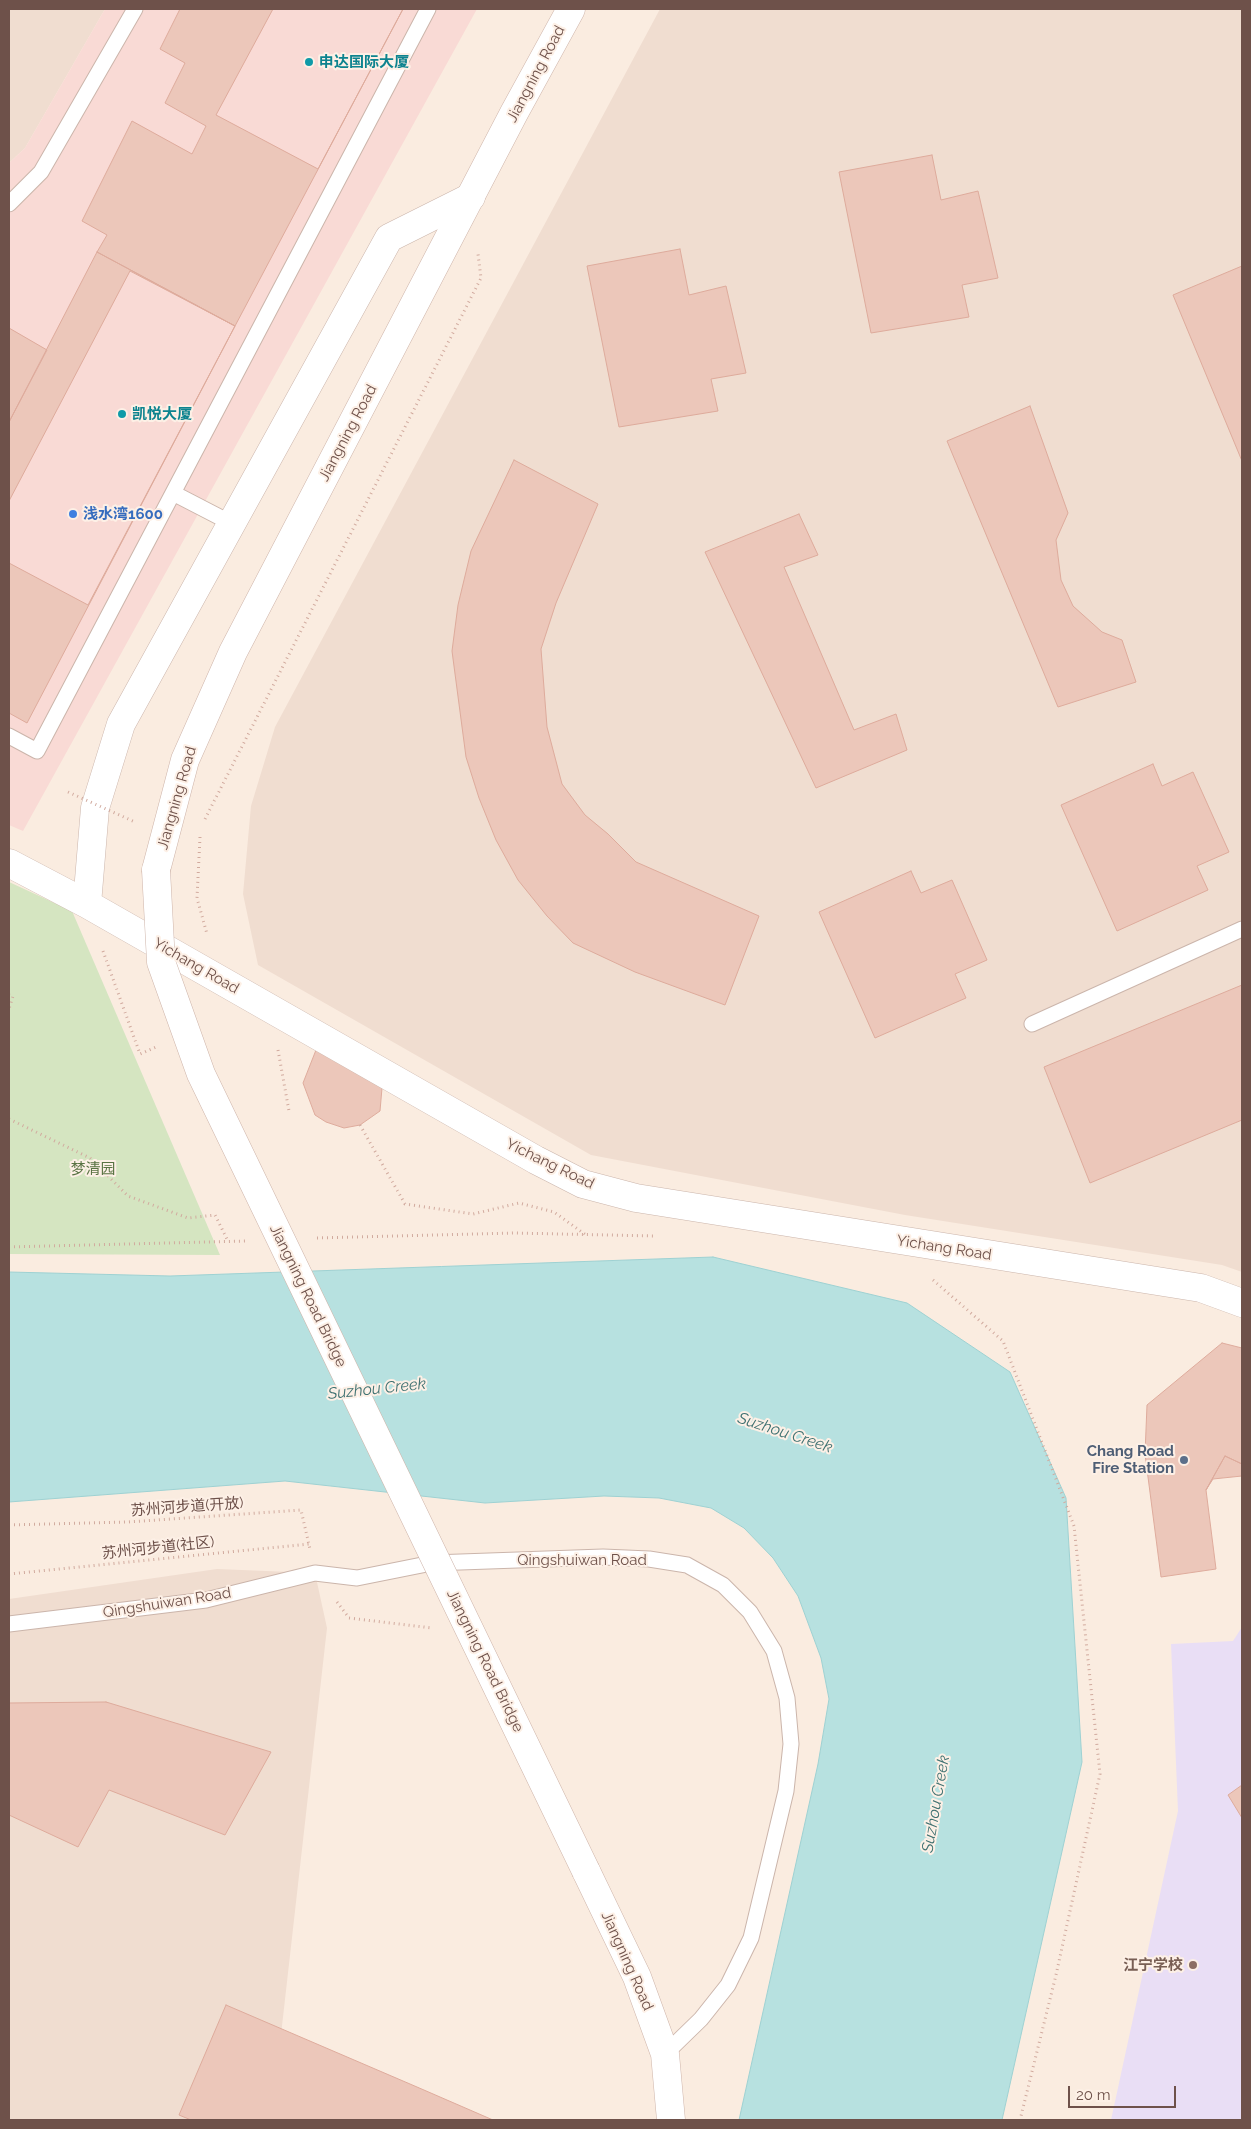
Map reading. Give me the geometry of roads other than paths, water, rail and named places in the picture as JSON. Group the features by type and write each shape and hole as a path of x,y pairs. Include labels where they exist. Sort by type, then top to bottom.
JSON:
{"main road":[{"name":"Jiangning Road","path":"156,870 185,760 233,652 571,9"},
{"path":"87,904 95,808 121,724 389,238 471,197"},
{"name":"Yichang Road","path":"9,863 87,904 536,1160 583,1184 636,1198 1201,1288 1242,1303"},
{"name":"Jiangning Road Bridge","path":"156,870 161,962 201,1074 586,1871"},
{"name":"Jiangning Road","path":"586,1871 637,1977 665,2054 671,2120"}],"lane":[{"path":"9,204 41,172 135,9"},
{"path":"9,736 37,751 428,9"},
{"path":"173,493 231,523"},
{"path":"1032,1024 1242,928"},
{"name":"Qingshuiwan Road","path":"9,1624 206,1600 315,1573 357,1578 432,1563 603,1557 649,1559 686,1565 723,1585 750,1612 774,1651 788,1698 791,1744 786,1791 751,1938 728,1985 701,2019 665,2054"}],"water":[{"name":"Suzhou Creek","path":"713,1257 907,1303 1010,1372 1066,1498 1082,1762 1002,2120 739,2120 818,1764 829,1699 821,1658 798,1596 773,1558 744,1528 711,1508 659,1498 604,1496 485,1503 285,1481 9,1502 9,1272 170,1276"}],"place":[{"name":"申达国际大厦","path":"309,62"},
{"name":"凯悦大厦","path":"122,414"},
{"name":"浅水湾1600","path":"73,514"},
{"name":"Chang Road Fire Station","path":"1184,1460"},
{"name":"江宁学校","path":"1193,1965"}],"park label":[{"name":"梦清园","path":"93,1169"}]}
